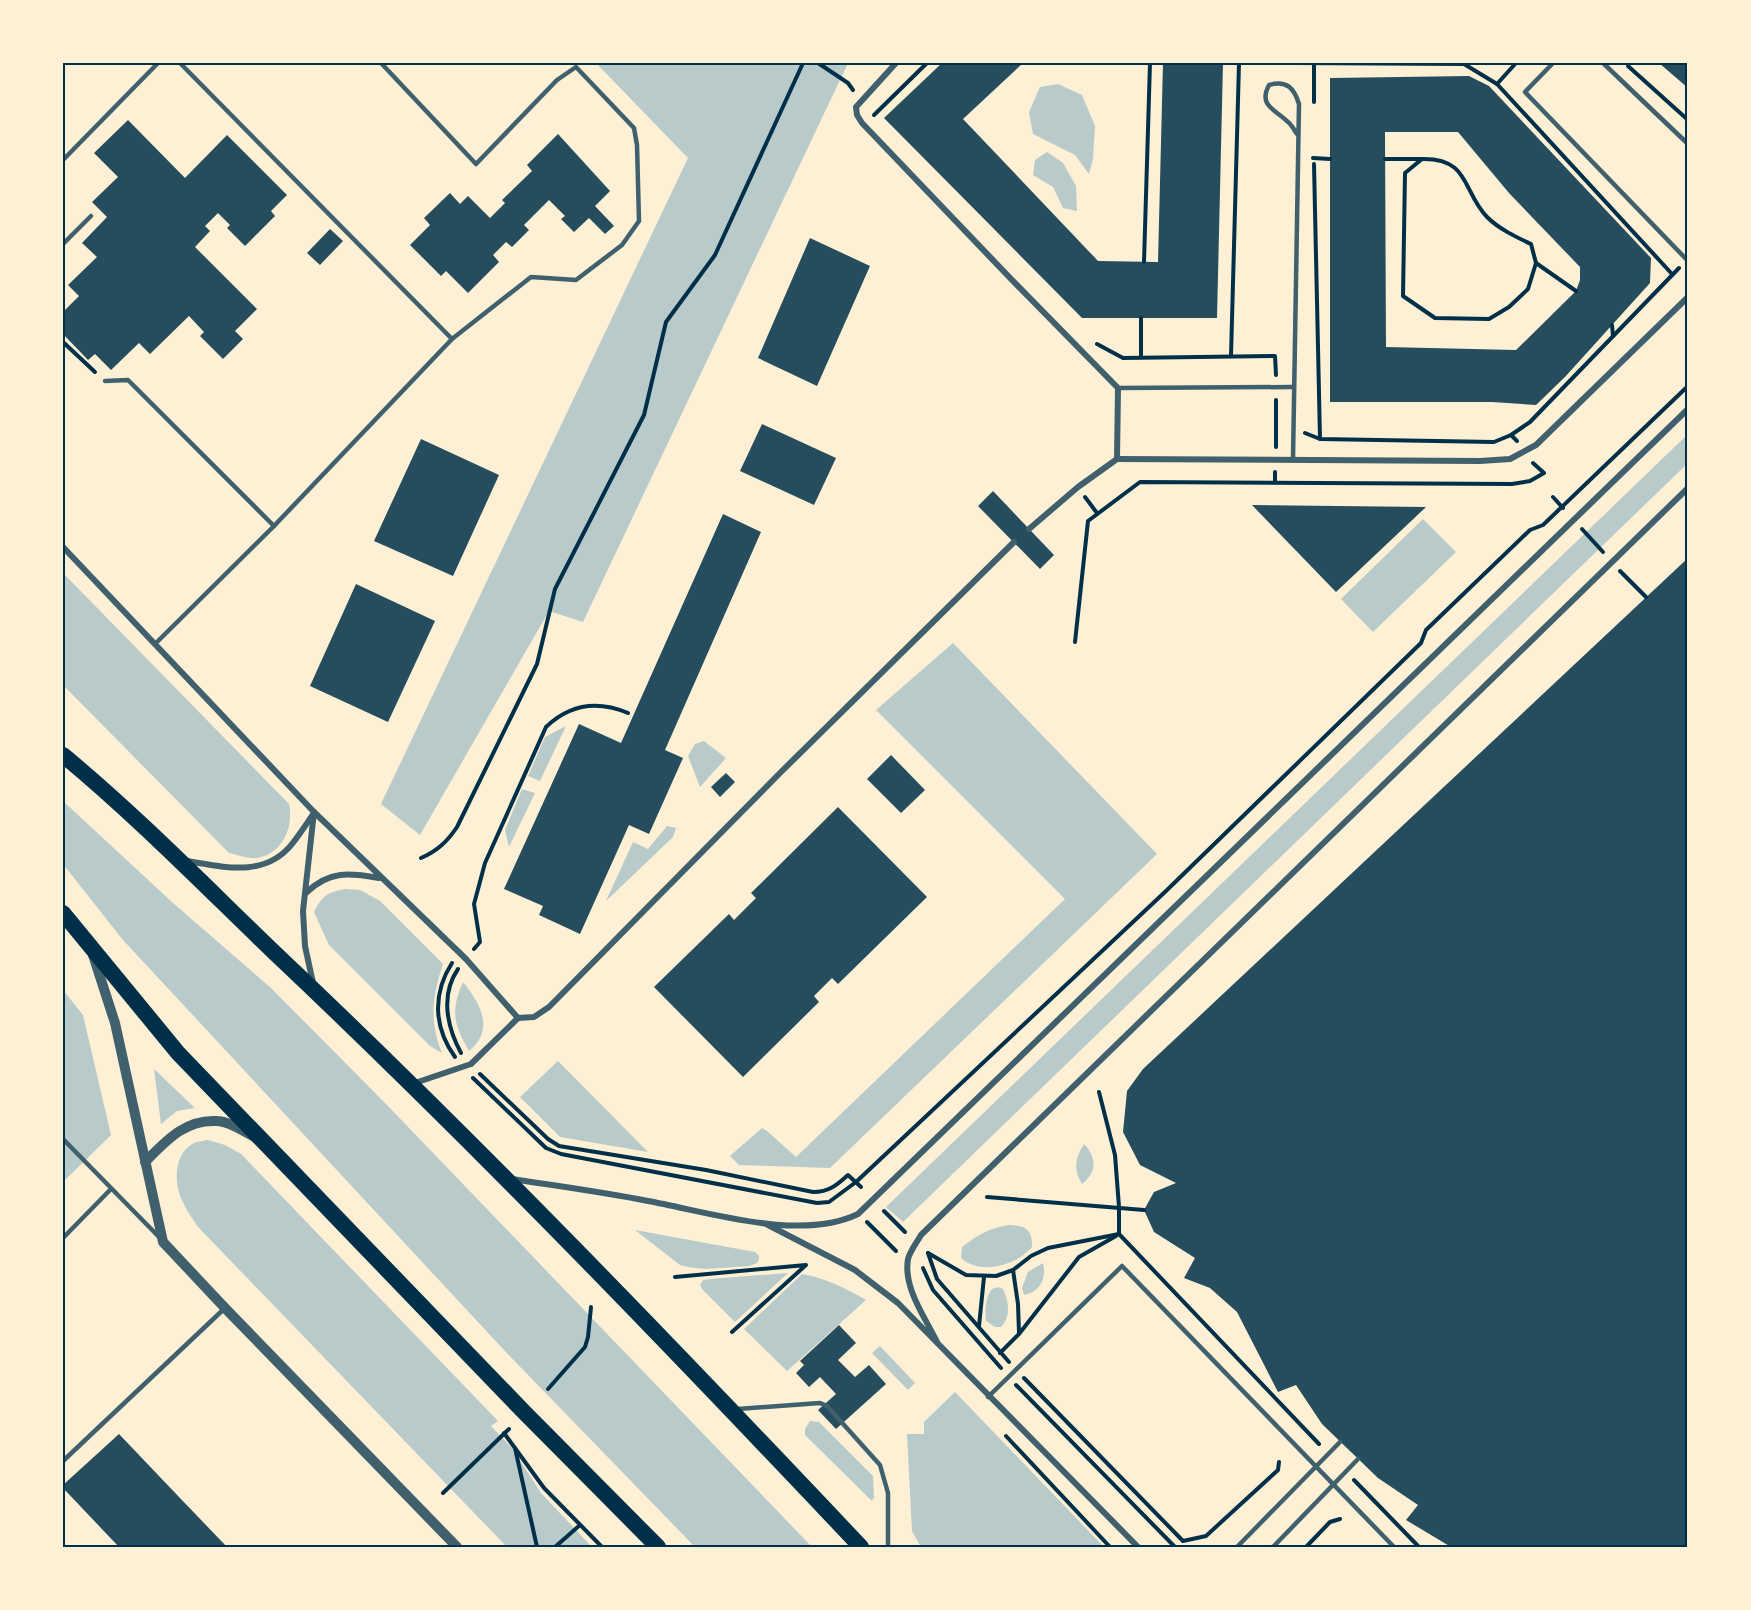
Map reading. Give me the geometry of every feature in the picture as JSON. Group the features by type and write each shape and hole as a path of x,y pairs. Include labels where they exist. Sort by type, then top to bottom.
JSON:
{"highway":[{"path":"63,745 90,777"},
{"path":"63,755 90,777 412,1084 731,1410 861,1547"},
{"path":"63,913 178,1053 525,1413 658,1547"}],"street":[{"path":"896,63 856,107 857,115 862,123 1012,280 1118,388 1117,459"},
{"path":"1029,529 1078,487 1117,459 1489,461 1510,459 1536,445 1688,297"},
{"path":"506,1179 596,1191 767,1225 829,1224 858,1214 1688,409"},
{"path":"937,1342 910,1288 907,1272 908,1257 921,1235 1688,488"},
{"path":"412,1084 471,1064 518,1018 534,1017 549,1007 780,773 1014,542"},
{"path":"63,547 314,812 466,959 518,1018"},
{"path":"176,859 234,868 251,868 274,861 291,846 314,812"},
{"path":"314,812 303,911 305,946 314,990"},
{"path":"305,893 316,883 331,876 352,874 381,878"},
{"path":"91,949 115,1023 163,1242 458,1547"},
{"path":"145,1162 172,1135 188,1125 219,1121 263,1141"},
{"path":"767,1225 855,1270 898,1303 1138,1547"}],"lane":[{"path":"63,160 158,63"},
{"path":"180,63 452,339"},
{"path":"156,643 274,526 452,339 531,277 576,280 622,245 639,221 637,145 634,128 576,67 557,80 476,164 381,63"},
{"path":"1553,63 1525,92 1688,261"},
{"path":"1603,63 1688,144"},
{"path":"1293,459 1299,104 1295,92 1288,84 1278,82 1269,85 1264,96 1267,103 1272,110 1290,123 1297,134"},
{"path":"63,244 91,216"},
{"path":"105,381 128,380 274,526"},
{"path":"1118,388 1293,387"},
{"path":"63,1139 110,1190 163,1242"},
{"path":"63,1238 110,1190"},
{"path":"988,1397 1122,1266 1394,1547"},
{"path":"63,1461 225,1308"},
{"path":"731,1410 820,1403 827,1406 880,1465 888,1493 888,1547"},
{"path":"1237,1547 1340,1442"},
{"path":"1273,1547 1358,1459"}],"path":[{"path":"421,858 447,842 457,827 537,664 555,590 644,416 666,322 715,255 803,63"},
{"path":"818,63 848,84"},
{"path":"874,116 927,63"},
{"path":"1144,262 1149,63"},
{"path":"1231,357 1239,63"},
{"path":"1276,428 1293,427 1320,439 1494,442 1503,439 1530,422 1672,274 1497,84 1464,64 1293,63"},
{"path":"1314,63 1314,110"},
{"path":"1497,84 1516,63"},
{"path":"1626,63 1688,120"},
{"path":"1320,439 1313,158 1330,159"},
{"path":"1385,159 1422,159 1438,159 1462,173 1487,217 1510,234 1531,244 1536,263 1528,289 1509,307 1489,319 1435,318 1403,296 1405,173 1422,159"},
{"path":"1536,263 1576,291"},
{"path":"1141,318 1141,357"},
{"path":"1612,325 1613,336"},
{"path":"63,342 105,381"},
{"path":"459,953 443,982 438,1004 440,1032 446,1046 462,1068 546,1148 561,1154 816,1203 829,1202 856,1182 1251,808 1421,643 1426,630 1530,530 1543,525 1688,386"},
{"path":"1075,642 1088,520 1140,482 1512,484 1530,481 1544,472"},
{"path":"1553,497 1646,597"},
{"path":"628,713 613,706 593,704 579,706 555,718 546,727 485,863 474,904 480,942 456,973 450,989 448,1020 453,1039 462,1056 548,1139 559,1146 706,1170 813,1192 824,1192 834,1187 848,1174 861,1187"},
{"path":"1099,1092 1115,1155 1119,1234 1329,1454"},
{"path":"987,1197 1144,1210"},
{"path":"884,1211 905,1232"},
{"path":"1119,1234 1048,1248 1013,1270 996,1276 966,1275 928,1253 937,1279 979,1326 1000,1354 1183,1541 1206,1536 1278,1470 1279,1462"},
{"path":"1000,1354 1019,1334 1079,1257 1119,1234"},
{"path":"675,1276 806,1265 732,1332"},
{"path":"1013,1270 1018,1304 1019,1334"},
{"path":"979,1326 984,1276"},
{"path":"548,1389 585,1347 591,1306"},
{"path":"443,1493 509,1429"},
{"path":"504,1433 544,1488 602,1547"},
{"path":"1004,1434 1110,1547"},
{"path":"514,1444 537,1547"},
{"path":"1346,1471 1419,1547"},
{"path":"1306,1547 1330,1522 1340,1519"},
{"path":"555,1547 580,1525"}],"shaded area":[{"path":"596,63 848,63 583,622 549,611 420,835 381,804 688,158"},
{"path":"1058,84 1082,95 1095,126 1093,159 1089,174 1075,155 1033,134 1029,112 1040,87"},
{"path":"1047,152 1063,163 1076,186 1077,211 1063,208 1053,187 1033,175 1035,160"},
{"path":"1688,434 1688,463 903,1222 886,1207"},
{"path":"1423,519 1456,552 1373,632 1341,599"},
{"path":"63,573 289,804 288,830 285,838 274,851 257,858 229,853 63,685"},
{"path":"953,643 1157,854 830,1168 739,1165 730,1156 762,1128 796,1157 1065,899 876,710"},
{"path":"566,726 540,781 528,776 545,737"},
{"path":"704,741 726,758 700,787 688,756 695,744"},
{"path":"522,789 535,793 509,847 505,830"},
{"path":"63,801 173,903 271,988 386,1104 812,1547 695,1547 504,1350 123,940 63,864"},
{"path":"667,826 676,828 673,837 606,901 633,842 648,849"},
{"path":"345,889 360,890 380,901 443,964 434,998 435,1030 442,1053 430,1046 329,945 314,912 326,896"},
{"path":"463,982 480,1008 483,1026 477,1043 469,1051 457,1025 455,1010"},
{"path":"63,990 83,1015 111,1135 63,1182"},
{"path":"558,1061 648,1152 560,1137 520,1097"},
{"path":"154,1069 195,1108 177,1111 161,1124"},
{"path":"208,1140 225,1145 241,1154 498,1421 491,1426 512,1448 541,1493 592,1547 507,1547 198,1227 181,1198 177,1184 177,1168 187,1148 196,1142"},
{"path":"1084,1144 1091,1154 1093,1170 1082,1184 1077,1174 1076,1164"},
{"path":"1009,1225 1024,1227 1031,1236 1032,1247 1017,1259 988,1267 969,1263 961,1258 962,1247 973,1239 990,1230"},
{"path":"635,1230 755,1252 759,1256 755,1264 749,1266 688,1267 680,1265"},
{"path":"1043,1263 1044,1274 1041,1284 1034,1291 1024,1295 1022,1288 1028,1272"},
{"path":"788,1273 735,1322 700,1285 703,1280 710,1279"},
{"path":"802,1274 835,1284 866,1300 787,1371 744,1329"},
{"path":"998,1287 1003,1289 1008,1309 1004,1323 1001,1327 995,1327 986,1321 986,1308 992,1289"},
{"path":"880,1346 915,1383 908,1390 872,1353"},
{"path":"955,1392 1104,1547 921,1547 912,1531 907,1434 924,1434 924,1422"},
{"path":"810,1421 819,1422 873,1476 874,1497 872,1501 805,1435 805,1429"}],"building":[{"path":"942,63 1023,63 963,119 1098,261 1158,262 1163,63 1223,63 1217,318 1082,318 884,118"},
{"path":"1659,63 1688,63 1688,88"},
{"path":"1469,76 1489,86 1651,258 1650,283 1565,377 1536,405 1492,402 1330,402 1330,78","holes":["1385,132 1458,132 1509,193 1580,267 1580,280 1576,291 1516,350 1386,347"]},
{"path":"128,120 185,178 227,135 287,195 271,211 275,216 245,246 227,228 230,225 218,213 205,226 210,231 195,247 257,309 235,331 243,339 223,359 200,336 204,332 189,316 150,354 139,343 111,370 95,354 88,360 63,334 63,312 79,296 68,285 97,257 82,243 107,217 92,202 118,177 94,153"},
{"path":"558,134 610,191 595,206 614,226 605,234 589,218 574,232 561,219 565,216 549,200 524,225 529,230 512,247 506,242 493,255 499,262 468,293 446,271 441,276 410,245 430,225 424,218 450,193 460,204 468,196 490,218 505,203 502,200 532,171 527,165"},
{"path":"330,229 343,241 320,265 307,253"},
{"path":"810,238 870,266 817,386 758,358"},
{"path":"762,424 836,458 814,505 740,471"},
{"path":"421,439 499,475 453,576 374,541"},
{"path":"993,491 1054,555 1040,569 978,506"},
{"path":"1252,505 1426,507 1336,592"},
{"path":"723,514 761,532 665,750 683,758 649,834 629,825 580,934 539,915 543,906 504,889 579,724 621,743"},
{"path":"1688,558 1688,1547 1451,1547 1406,1520 1418,1505 1378,1478 1322,1424 1296,1385 1278,1392 1237,1312 1210,1288 1184,1278 1195,1258 1154,1232 1144,1210 1154,1192 1176,1183 1140,1165 1123,1132 1127,1091 1143,1069"},
{"path":"356,584 435,621 388,722 310,686"},
{"path":"891,755 925,790 901,813 867,779"},
{"path":"726,773 735,782 720,797 711,787"},
{"path":"838,807 927,897 838,984 832,978 814,996 819,1002 743,1077 654,987 729,914 734,920 756,898 751,893"},
{"path":"839,1325 856,1343 838,1360 855,1377 869,1365 886,1384 836,1429 818,1410 836,1394 820,1377 809,1387 796,1373 804,1365 800,1361"},
{"path":"119,1434 227,1547 119,1547 63,1488 63,1485"}]}
